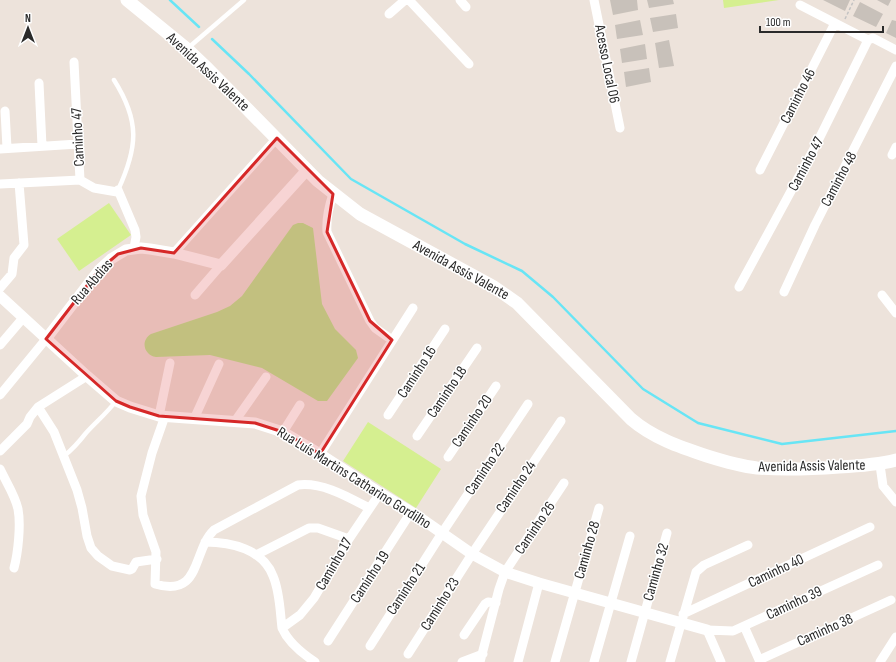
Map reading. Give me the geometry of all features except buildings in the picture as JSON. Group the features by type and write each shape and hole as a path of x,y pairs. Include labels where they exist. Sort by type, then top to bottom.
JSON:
{"main road":[{"name":"Avenida Assis Valente","path":"127,0 187,49 277,138 307,170 333,194 360,214 494,286 518,303 631,419 654,436 689,450 723,461 750,467 813,469 880,464 896,460"}],"street":[{"path":"389,14 405,0"},
{"path":"409,0 469,64"},
{"path":"460,0 466,7"},
{"name":"Acesso Local 06","path":"594,0 620,128"},
{"path":"800,5 868,40 873,38 896,50"},
{"name":"Caminho 46","path":"760,170 838,24"},
{"name":"Caminho 47","path":"740,286 816,145 868,40"},
{"name":"Caminho 47","path":"0,184 80,180 74,62"},
{"name":"Caminho 48","path":"784,292 815,225 896,66"},
{"path":"39,83 42,146"},
{"path":"5,111 3,148 78,144"},
{"path":"174,253 277,138"},
{"path":"196,296 307,170"},
{"path":"80,180 94,188 118,191 135,230 136,237 134,248"},
{"path":"0,288 12,274 14,258 24,245 19,183"},
{"path":"333,194 329,205 326,226 327,232 370,321 375,328 392,340"},
{"name":"Rua Abdias","path":"46,339 99,270 118,254 126,250 134,248 150,249 174,253 222,265"},
{"path":"882,295 896,313"},
{"name":"Rua Luís Martins Catharino Gordilho","path":"0,296 116,401 130,407 162,416 255,423 283,432 411,512 472,554 505,572 539,583 645,612 682,618 708,630"},
{"path":"320,454 413,308"},
{"path":"0,345 23,318"},
{"name":"Caminho 16","path":"388,415 445,329"},
{"path":"0,395 46,339"},
{"name":"Caminho 18","path":"417,436 477,348"},
{"path":"170,362 162,416 140,496 143,515 156,552 155,584 164,587 175,587 185,582 197,565 205,542 211,533 218,527 298,485 310,485 342,494 369,508"},
{"path":"194,419 219,364"},
{"path":"0,451 27,424 30,417 38,407 87,376"},
{"path":"235,421 266,377"},
{"name":"Caminho 20","path":"448,457 496,386"},
{"path":"283,432 300,404"},
{"name":"Caminho 22","path":"442,533 528,404"},
{"path":"38,407 52,426 64,456 80,500 87,536 95,553 112,566 130,570 132,570 136,562 156,559"},
{"name":"Caminho 24","path":"472,554 561,421"},
{"path":"880,464 883,486 896,502"},
{"path":"0,469 15,502 19,517 17,556 14,568"},
{"name":"Caminho 26","path":"482,658 505,572 564,483"},
{"name":"Caminho 17","path":"282,628 300,615 314,598 349,539 380,493"},
{"name":"Caminho 28","path":"555,662 599,508"},
{"name":"Caminho 19","path":"328,641 411,512"},
{"name":"Caminho 40","path":"682,618 870,527"},
{"path":"256,554 309,528 318,528 349,539"},
{"name":"Caminho 21","path":"370,646 442,533"},
{"name":"Caminho 32","path":"631,662 667,533"},
{"path":"594,662 630,536"},
{"path":"205,542 235,545 256,554 263,560 273,576 282,628 285,634 290,641 315,662"},
{"path":"670,662 694,578 700,567 748,545"},
{"name":"Caminho 23","path":"408,654 472,554"},
{"name":"Caminho 39","path":"708,630 734,630 878,565"},
{"path":"518,662 539,583"},
{"name":"Caminho 38","path":"760,661 891,600"},
{"path":"464,635 485,604 488,602 496,603"},
{"path":"744,626 760,661"},
{"path":"708,630 721,662"},
{"path":"880,662 896,637"},
{"path":"673,650 679,662"},
{"path":"462,662 482,658"}],"lane":[{"path":"187,49 244,0"},
{"path":"114,80 126,102 134,135 133,147 118,191"},
{"path":"64,456 80,442 86,433 116,401"}],"path":[{"path":"838,24 854,0"}],"highlighted area":[{"path":"277,138 333,194 327,232 370,321 392,340 320,454 283,432 255,423 159,416 130,407 116,401 46,339 99,270 118,254 141,248 174,253"}],"green space":[{"path":"723,0 779,0 724,8"},
{"path":"109,203 131,235 79,271 57,239"},
{"path":"303,223 313,228 322,304 335,329 356,350 358,358 327,401 318,401 262,368 210,355 156,357 152,356 146,351 145,340 151,334 217,312 230,306 242,296 293,225"},
{"path":"368,422 441,469 416,508 343,461"}],"waterway":[{"path":"170,0 199,27"},
{"path":"212,39 249,74 351,179 465,244 522,271 553,297 643,389 698,423 782,444 896,431"}]}
